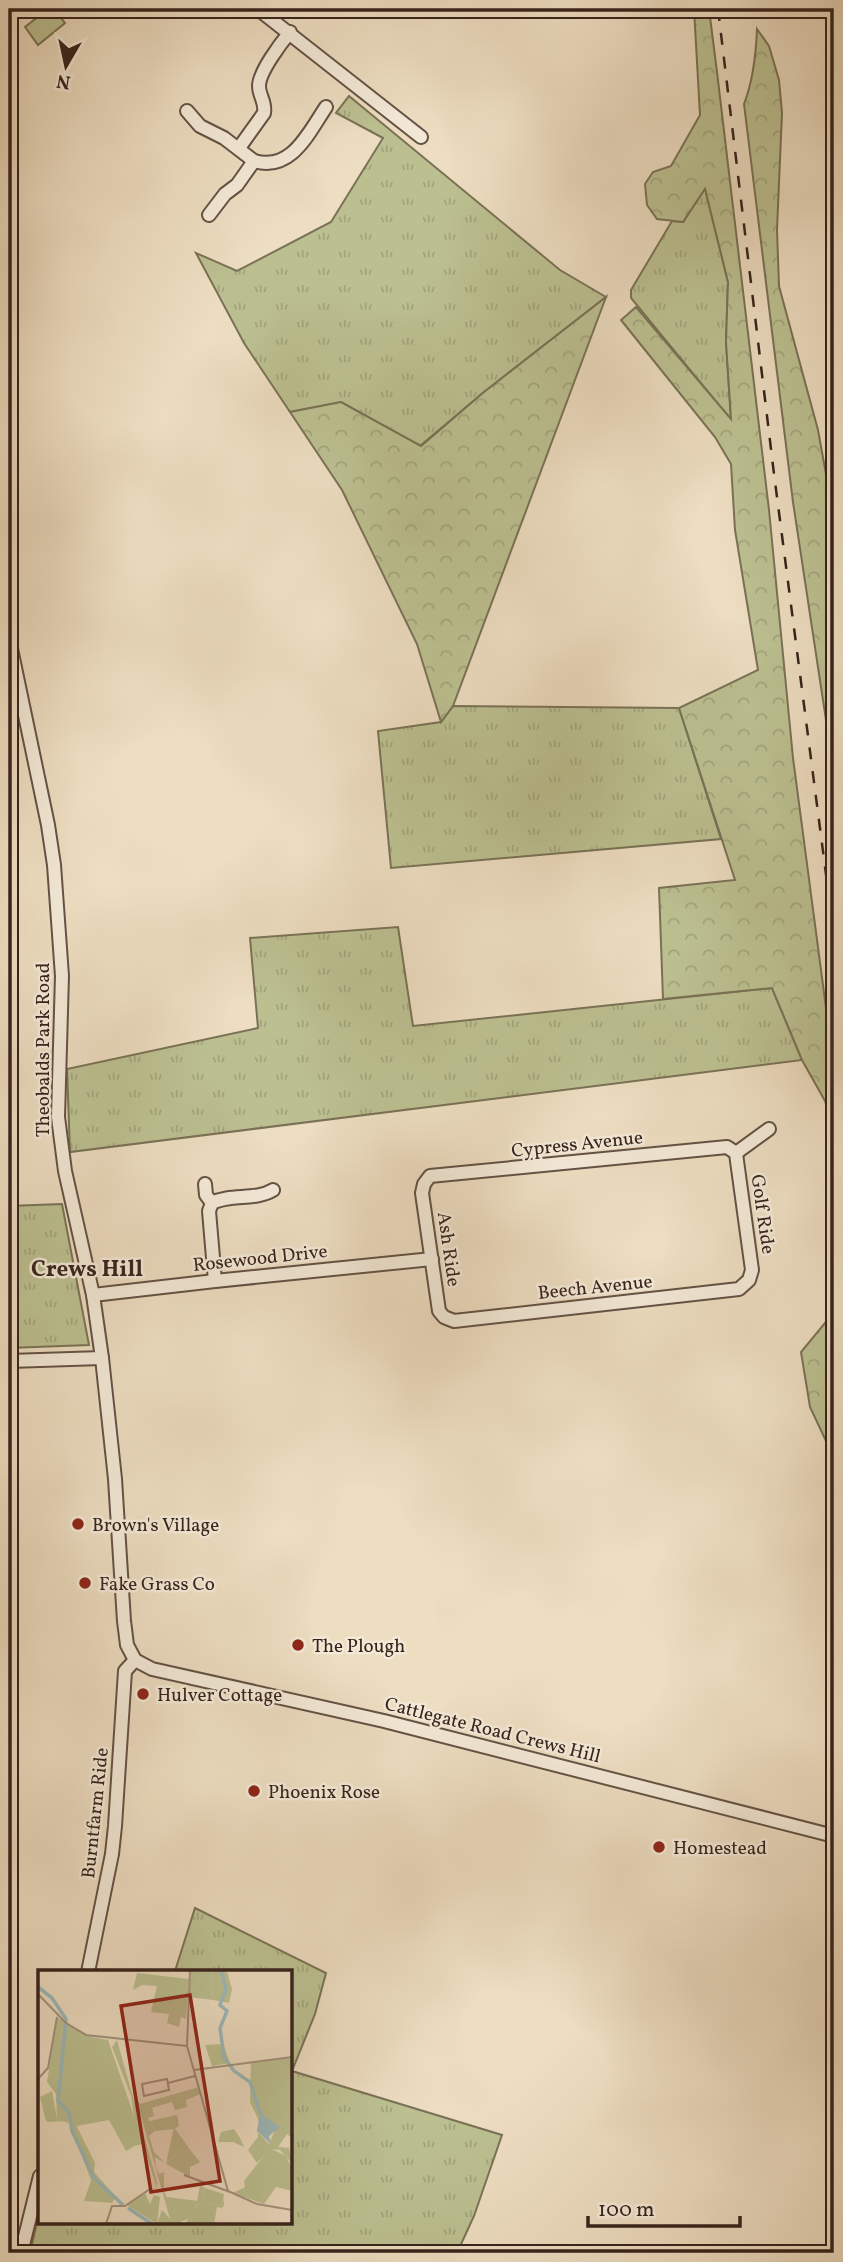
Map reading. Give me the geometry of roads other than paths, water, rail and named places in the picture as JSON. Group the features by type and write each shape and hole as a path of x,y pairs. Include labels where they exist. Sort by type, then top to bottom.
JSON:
{"street":[{"path":"258,9 421,137"},
{"path":"239,148 264,113 259,80 290,32"},
{"path":"187,111 200,126 239,148 254,161 268,164 275,163 296,150 326,107"},
{"path":"209,215 225,194 237,185 254,161"},
{"name":"Theobalds Park Road","path":"9,639 54,865 62,976 58,1117 65,1171 93,1295 115,1479 124,1621 127,1645 138,1663"},
{"path":"736,1153 769,1129"},
{"name":"Cypress Avenue","path":"424,1184 430,1176 727,1147 736,1153"},
{"name":"Golf Ride","path":"736,1153 752,1270 749,1280"},
{"path":"205,1184 206,1195 212,1203"},
{"name":"Ash Ride","path":"424,1184 422,1193 439,1311 444,1317"},
{"path":"215,1281 209,1211 212,1203 219,1199 265,1195 273,1189"},
{"name":"Rosewood Drive","path":"93,1295 432,1259"},
{"name":"Beech Avenue","path":"444,1317 454,1321 739,1289 749,1280"},
{"path":"9,1361 102,1358"},
{"name":"Cattlegate Road Crews Hill","path":"138,1663 384,1721 834,1836"},
{"name":"Burntfarm Ride","path":"88,1970 112,1854 125,1671 138,1663"},
{"path":"21,2253 38,2184"}],"railway":[{"path":"718,9 774,474 834,936"}],"place":[{"name":"Brown's Village","path":"78,1524"},
{"name":"Fake Grass Co","path":"85,1583"},
{"name":"The Plough","path":"298,1645"},
{"name":"Hulver Cottage","path":"143,1694"},
{"name":"Phoenix Rose","path":"254,1791"},
{"name":"Homestead","path":"659,1847"}],"district":[{"name":"Crews Hill","path":"87,1268"}]}
